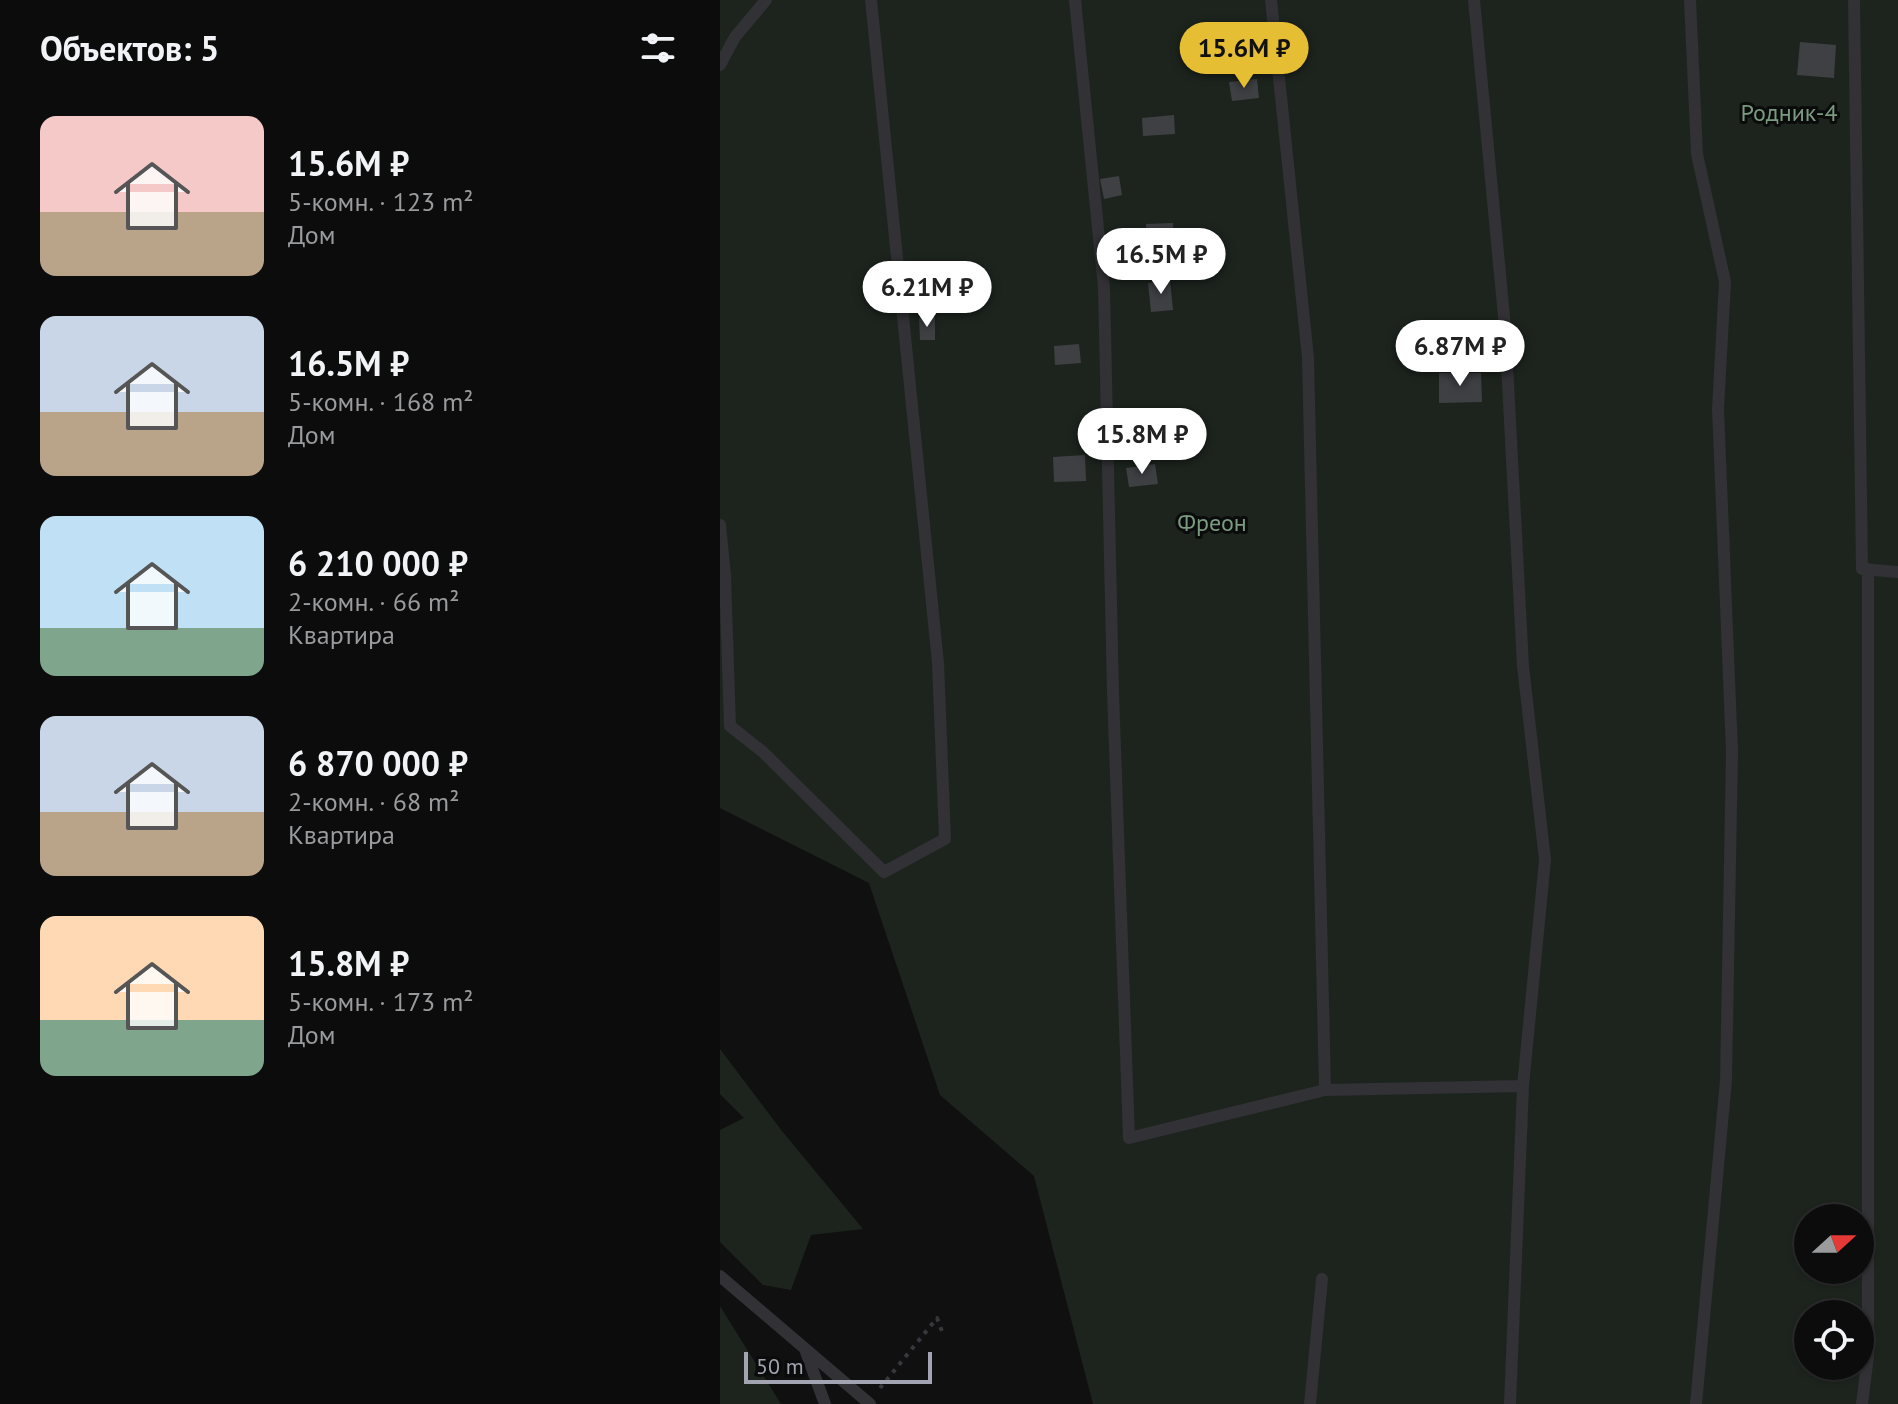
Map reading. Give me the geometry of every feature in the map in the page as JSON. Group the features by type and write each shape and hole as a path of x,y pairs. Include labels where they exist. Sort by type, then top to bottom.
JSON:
{"lane":[{"path":"720,65 735,37 766,0"},
{"path":"720,525 730,726 763,752 884,872 945,839 938,663 871,0"},
{"path":"1075,0 1104,288 1113,693 1129,1138 1325,1090 1523,1086"},
{"path":"1271,0 1308,358 1325,1090"},
{"path":"1474,0 1505,327 1523,666 1545,860 1523,1086 1510,1404"},
{"path":"1690,0 1697,154 1725,282 1718,409 1732,752 1726,1080 1696,1404"},
{"path":"1854,0 1862,569 1898,572"},
{"path":"1862,1404 1868,1356 1868,569"},
{"path":"720,1276 869,1403"},
{"path":"1310,1404 1322,1279"},
{"path":"805,1349 825,1404"}],"path":[{"path":"869,1403 937,1318 943,1334"}],"green space":[{"name":"Фреон","path":"720,0 1898,0 1898,1404 1093,1404 1034,1176 940,1095 869,883 720,808"},
{"path":"720,1049 782,1131 863,1229 811,1235 791,1290 763,1285 720,1242 720,1130 744,1118 720,1094"},
{"path":"720,1306 781,1404 720,1404"}],"building":[{"path":"1800,42 1836,45 1834,78 1797,75"},
{"path":"1257,79 1259,98 1232,101 1229,82"},
{"path":"1174,115 1175,134 1143,136 1142,118"},
{"path":"1119,176 1122,195 1104,199 1100,179"},
{"path":"1173,223 1174,240 1147,241 1146,224"},
{"path":"1170,280 1173,310 1151,312 1148,283"},
{"path":"935,317 935,340 920,340 919,318"},
{"path":"1079,344 1081,363 1055,365 1054,346"},
{"path":"1439,373 1481,373 1482,402 1439,403"},
{"path":"1085,455 1086,481 1054,482 1053,457"},
{"path":"1155,464 1158,484 1129,487 1126,468"}],"park label":[{"name":"Родник-4","path":"1789,112"}]}
